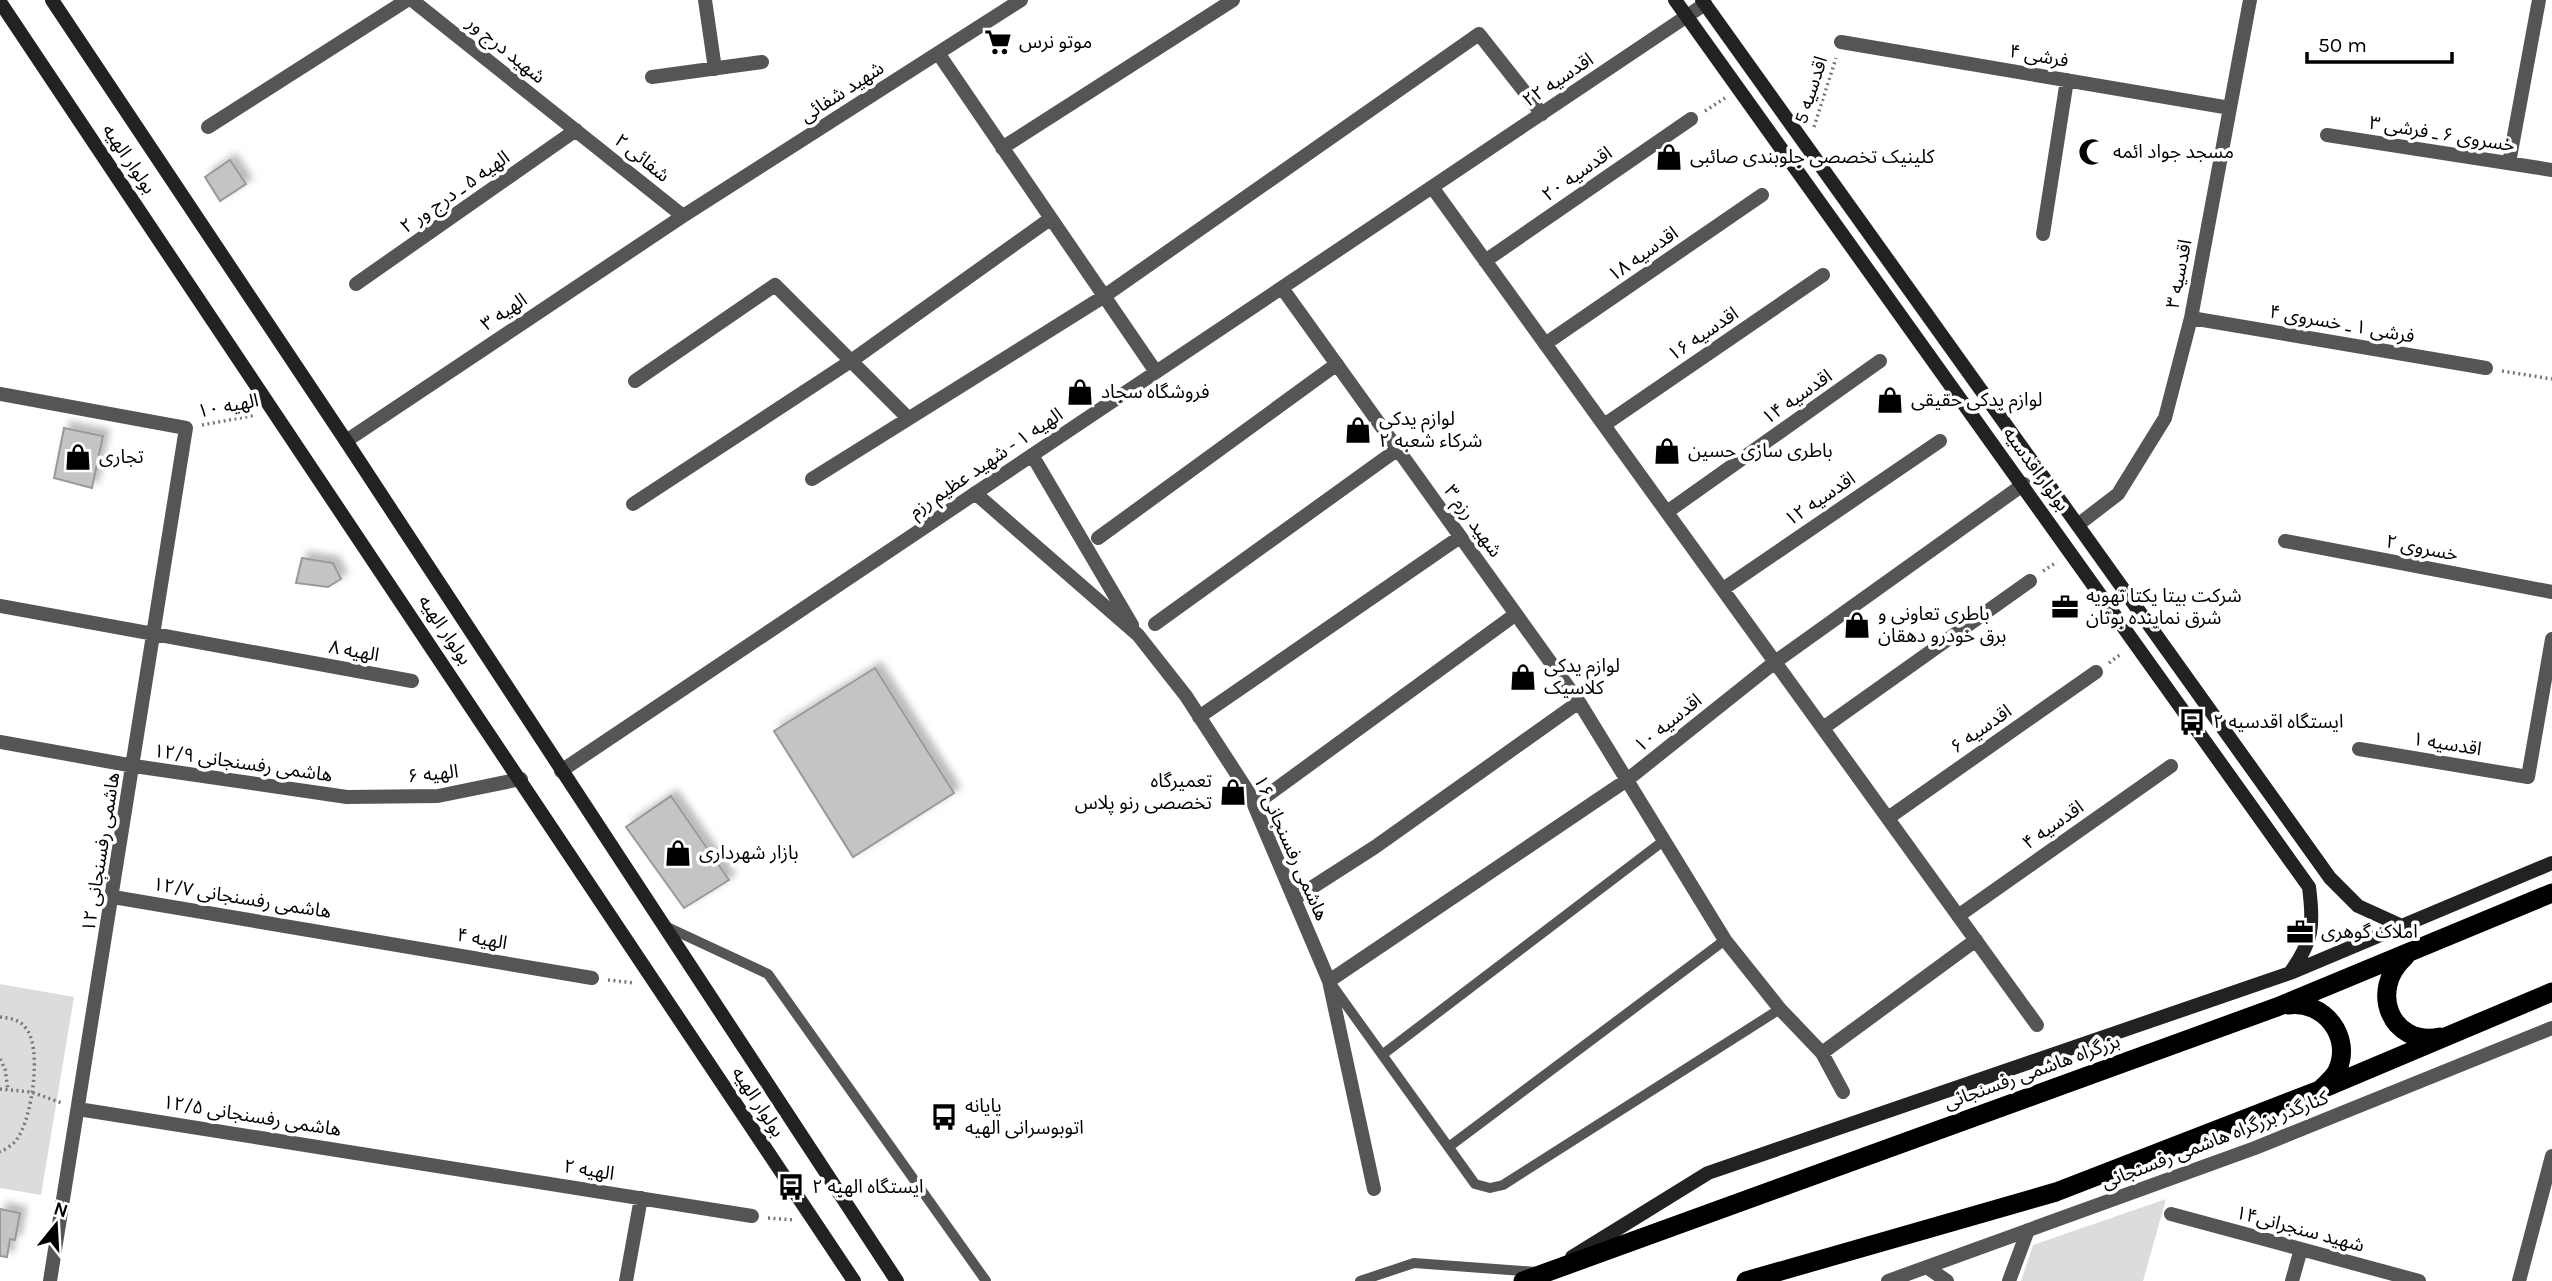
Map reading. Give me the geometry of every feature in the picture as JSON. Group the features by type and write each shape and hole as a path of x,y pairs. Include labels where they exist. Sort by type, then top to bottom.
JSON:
{"highway":[{"name":"بزرگراه هاشمی رفسنجانی","path":"1523,1281 2277,1007 2552,893"},
{"path":"2410,953 2392,969 2388,980 2385,991 2390,1014 2405,1032 2416,1036 2428,1040 2451,1035"},
{"path":"1746,1281 2056,1192 2322,1089 2552,992"},
{"path":"2277,1007 2300,1003 2321,1011 2336,1028 2342,1050 2336,1072 2322,1089"},
{"path":"1754,1281 1775,1271"}],"main road":[{"name":"بولوار الهیه","path":"52,0 346,441 897,1281"},
{"name":"بولوار اقدسیه","path":"1675,0 2024,484 2309,887 2313,919 2308,948 2290,973"},
{"name":"بولوار الهیه","path":"0,2 854,1281"},
{"name":"بولوار اقدسیه","path":"1704,2 2330,878 2358,905 2402,926"},
{"path":"1547,1273 1708,1173 2290,973 2552,863"}],"street":[{"path":"208,127 410,0"},
{"name":"شهید درج ور","path":"410,0 576,131"},
{"path":"705,0 715,69"},
{"name":"شهید شفائی","path":"683,216 1021,0"},
{"path":"1002,148 1233,0"},
{"name":"اقدسیه ۳","path":"2079,524 2118,494 2165,418 2191,318 2250,0"},
{"path":"2509,163 2539,0"},
{"name":"اقدسیه ۲۲","path":"1432,187 1704,2"},
{"path":"812,479 1103,297 1479,34 1542,114"},
{"name":"فرشی ۴","path":"1841,42 2230,108"},
{"path":"938,53 1156,372"},
{"path":"652,77 762,62"},
{"path":"2043,234 2067,80"},
{"name":"اقدسیه ۲۰","path":"1485,261 1691,119"},
{"name":"شفائی ۲","path":"576,131 683,216"},
{"name":"الهیه ۵ ـ درج ور ۲","path":"356,284 576,131"},
{"name":"خسروی ۶ ـ فرشی ۳","path":"2327,135 2552,170"},
{"path":"1432,187 2038,1025"},
{"name":"الهیه ۱ - شهید عظیم رزم","path":"561,771 1432,187"},
{"name":"اقدسیه ۱۸","path":"1545,344 1762,195"},
{"name":"الهیه ۳","path":"346,441 683,216"},
{"path":"633,504 852,361 1050,219"},
{"name":"اقدسیه ۱۶","path":"1604,425 1824,275"},
{"path":"635,381 775,285 908,418"},
{"name":"شهید رزم ۳","path":"1282,288 1579,702 1628,780 1662,842 1725,940 1780,1009 1822,1053 1843,1092"},
{"name":"فرشی ۱ ـ خسروی ۴","path":"2191,318 2487,368"},
{"name":"اقدسیه ۱۴","path":"1667,512 1880,361"},
{"path":"1098,538 1337,364"},
{"path":"0,394 186,428"},
{"name":"هاشمی رفسنجانی ۱۲","path":"50,1281 186,428"},
{"name":"اقدسیه ۱۲","path":"1723,589 1940,441"},
{"path":"1155,624 1398,449"},
{"path":"1032,455 1138,635"},
{"name":"اقدسیه ۱۰","path":"1329,981 1628,780 1775,662 2024,484"},
{"name":"هاشمی رفسنجانی۱۶","path":"975,493 1138,635 1199,717 1254,805 1329,981 1374,1189"},
{"path":"1199,717 1460,537"},
{"name":"خسروی ۲","path":"2285,541 2552,592"},
{"path":"1823,728 2030,580"},
{"name":"الهیه ۸","path":"0,606 412,681"},
{"path":"1254,805 1516,614"},
{"name":"اقدسیه ۱","path":"2359,748 2528,777 2552,639"},
{"name":"اقدسیه ۶","path":"1888,818 2096,672"},
{"path":"1294,899 1375,847 1579,702"},
{"name":"هاشمی رفسنجانی ۱۲/۹","path":"0,742 134,766 347,797"},
{"name":"اقدسیه ۴","path":"1958,916 2171,766"},
{"name":"الهیه ۶","path":"347,797 438,796 521,779"},
{"name":"هاشمی رفسنجانی ۱۲/۷","path":"113,897 365,938"},
{"name":"الهیه ۴","path":"365,938 592,978"},
{"path":"1822,1053 1976,940"},
{"name":"کنارگذر بزرگراه هاشمی رفسنجانی","path":"1888,1281 2255,1148 2552,1028"},
{"name":"هاشمی رفسنجانی ۱۲/۵","path":"78,1109 420,1161"},
{"path":"2519,1281 2552,1156"},
{"name":"الهیه ۲","path":"420,1161 752,1216"},
{"path":"626,1281 641,1198"},
{"name":"شهید سنجرانی۱۴","path":"2171,1214 2419,1281"},
{"path":"2009,1281 2028,1230"},
{"path":"2292,1281 2301,1249"},
{"path":"1928,1268 1947,1281"}],"lane":[{"path":"1382,1055 1662,842"},
{"path":"665,925 768,974 986,1281"},
{"path":"1450,1146 1725,940"},
{"path":"1329,981 1475,1184 1490,1188 1503,1185 1780,1009"},
{"path":"1360,1281 1414,1263 1547,1273"}],"path":[{"name":"اقدسیه 5","path":"1807,146 1841,42"},
{"path":"1691,119 1740,89"},
{"path":"2487,368 2552,379"},
{"name":"الهیه ۱۰","path":"186,428 275,411"},
{"path":"2030,580 2072,552"},
{"path":"2096,672 2136,643"},
{"path":"592,978 658,985"},
{"path":"0,1017 13,1018 26,1028 33,1047 31,1092 26,1122 17,1140 0,1152"},
{"path":"0,1059 5,1069 8,1090"},
{"path":"0,1089 31,1092 78,1109"},
{"path":"752,1216 814,1222"}],"shaded area":[{"path":"0,984 74,997 41,1195 0,1188"},
{"path":"2166,1199 2143,1281 2021,1281 2033,1245"}],"building":[{"path":"230,160 246,184 220,201 205,177"},
{"name":"تجاری","path":"64,428 103,436 92,488 54,478"},
{"path":"302,558 333,563 341,579 328,587 296,583"},
{"path":"875,668 954,793 853,857 774,731"},
{"name":"بازار شهرداری","path":"671,796 729,880 684,908 626,827"},
{"path":"0,1209 20,1213 15,1240 10,1239 7,1257 0,1256"}],"place":[{"name":"موتو نرس","path":"998,42"},
{"name":"مسجد جواد ائمه","path":"2092,152"},
{"name":"کلینیک تخصصی جلوبندی صائبی","path":"1669,157"},
{"name":"فروشگاه سجاد","path":"1080,392"},
{"name":"لوازم یدکی حقیقی","path":"1890,400"},
{"name":"لوازم یدکی شرکاء شعبه ۲","path":"1358,430"},
{"name":"باطری سازی حسین","path":"1667,451"},
{"name":"تجاری","path":"78,457"},
{"name":"شرکت بیتا یکتا تهویه شرق نماینده بوتان","path":"2065,607"},
{"name":"باطری تعاونی و برق خودرو دهقان","path":"1857,625"},
{"name":"لوازم یدکی کلاسیک","path":"1523,677"},
{"name":"ایستگاه اقدسیه ۲","path":"2192,722"},
{"name":"تعمیرگاه تخصصی رنو پلاس","path":"1233,792"},
{"name":"بازار شهرداری","path":"678,853"},
{"name":"املاک گوهری","path":"2300,932"},
{"name":"پایانه اتوبوسرانی الهیه","path":"944,1117"},
{"name":"ایستگاه الهیه ۲","path":"791,1187"}]}
